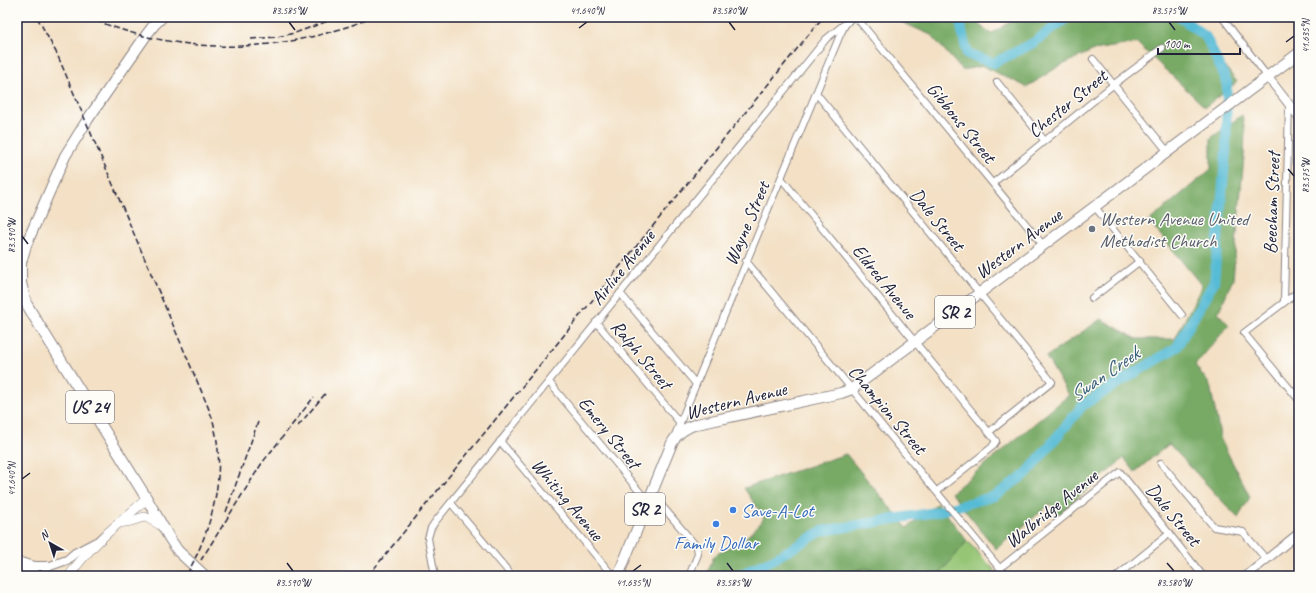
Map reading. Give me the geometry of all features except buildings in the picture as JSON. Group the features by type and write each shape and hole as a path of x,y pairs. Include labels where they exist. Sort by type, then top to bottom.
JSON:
{"main road":[{"name":"US 24","path":"160,17 88,119 65,156 26,245 21,263 21,273 23,294 33,315 178,551 205,576"},
{"name":"Western Avenue","path":"672,442 679,433 693,426 841,393 852,389 1299,52"},
{"name":"SR 2","path":"618,576 672,442"},
{"path":"69,576 98,540 147,500"},
{"path":"119,523 144,517 162,526"}],"street":[{"name":"Gibbons Street","path":"856,17 1043,245"},
{"path":"1222,17 1299,117"},
{"name":"Wayne Street","path":"672,442 840,35 850,19"},
{"name":"Airline Avenue","path":"435,576 428,538 431,528 500,440 549,382 826,39 850,19"},
{"name":"Chester Street","path":"993,183 1044,140 1162,48"},
{"path":"1093,60 1168,152"},
{"path":"997,82 1044,140"},
{"name":"Dale Street","path":"816,93 1052,382 989,432"},
{"name":"Beecham Street","path":"1284,302 1289,104"},
{"name":"Eldred Avenue","path":"781,178 996,441 992,447 937,491"},
{"path":"1095,207 1182,314"},
{"name":"Champion Street","path":"746,261 1006,576"},
{"path":"1092,298 1140,261"},
{"path":"1299,291 1244,333 1296,391 1299,400"},
{"path":"620,293 696,384"},
{"name":"Ralph Street","path":"596,322 680,423"},
{"name":"Emery Street","path":"549,382 650,497 690,538 698,550 689,576"},
{"name":"Whiting Avenue","path":"500,440 613,576"},
{"path":"1161,464 1214,527 1243,532 1266,560"},
{"name":"Dale Street","path":"1120,472 1204,576"},
{"name":"Walbridge Avenue","path":"1000,568 1120,472"},
{"path":"451,503 512,576"},
{"path":"1117,576 1170,533"},
{"path":"1246,576 1299,533"},
{"path":"17,561 35,566 50,566 64,561 98,540"},
{"path":"17,565 40,576"}],"green space":[{"path":"890,17 978,17 978,24 991,34 1018,17 1187,17 1237,82 1205,107 1137,43 1094,50 1056,68 1027,87 983,66 962,70 931,35"},
{"path":"1242,115 1245,131 1244,156 1233,279 1218,313 1229,325 1195,365 1210,385 1221,440 1250,497 1238,518 1169,444 1135,472 1124,458 1058,515 1050,504 996,549 951,493 1069,395 1046,357 1101,319 1137,339 1175,339 1202,286 1149,221 1211,169 1211,138"},
{"path":"846,454 907,528 938,503 967,541 938,576 885,576 867,568 823,576 706,576 714,556 749,535 764,518 744,488"},
{"path":"967,541 1000,576 938,576"},
{"path":"867,568 885,576 823,576"}],"waterway":[{"name":"Swan Creek","path":"959,17 967,54 994,63 1033,43 1068,17"},
{"name":"Swan Creek","path":"739,576 774,559 822,531 936,512 995,496 1027,473 1083,405 1177,347 1214,282 1226,151 1227,82 1206,37 1180,17"}],"railway":[{"path":"37,17 57,54 213,421 218,449 217,487 214,506 202,542 186,576"},
{"path":"88,17 123,30 158,39 194,45 230,46 267,44 303,39 338,30 373,17"},
{"path":"251,39 277,37 295,33 339,17"},
{"path":"368,576 823,17"},
{"path":"298,426 325,394"},
{"path":"201,560 262,463 314,397"},
{"path":"226,512 258,422"}],"place":[{"name":"Western Avenue United Methodist Church","path":"1092,229"},
{"name":"Save-A-Lot","path":"733,510"},
{"name":"Family Dollar","path":"716,524"}]}
